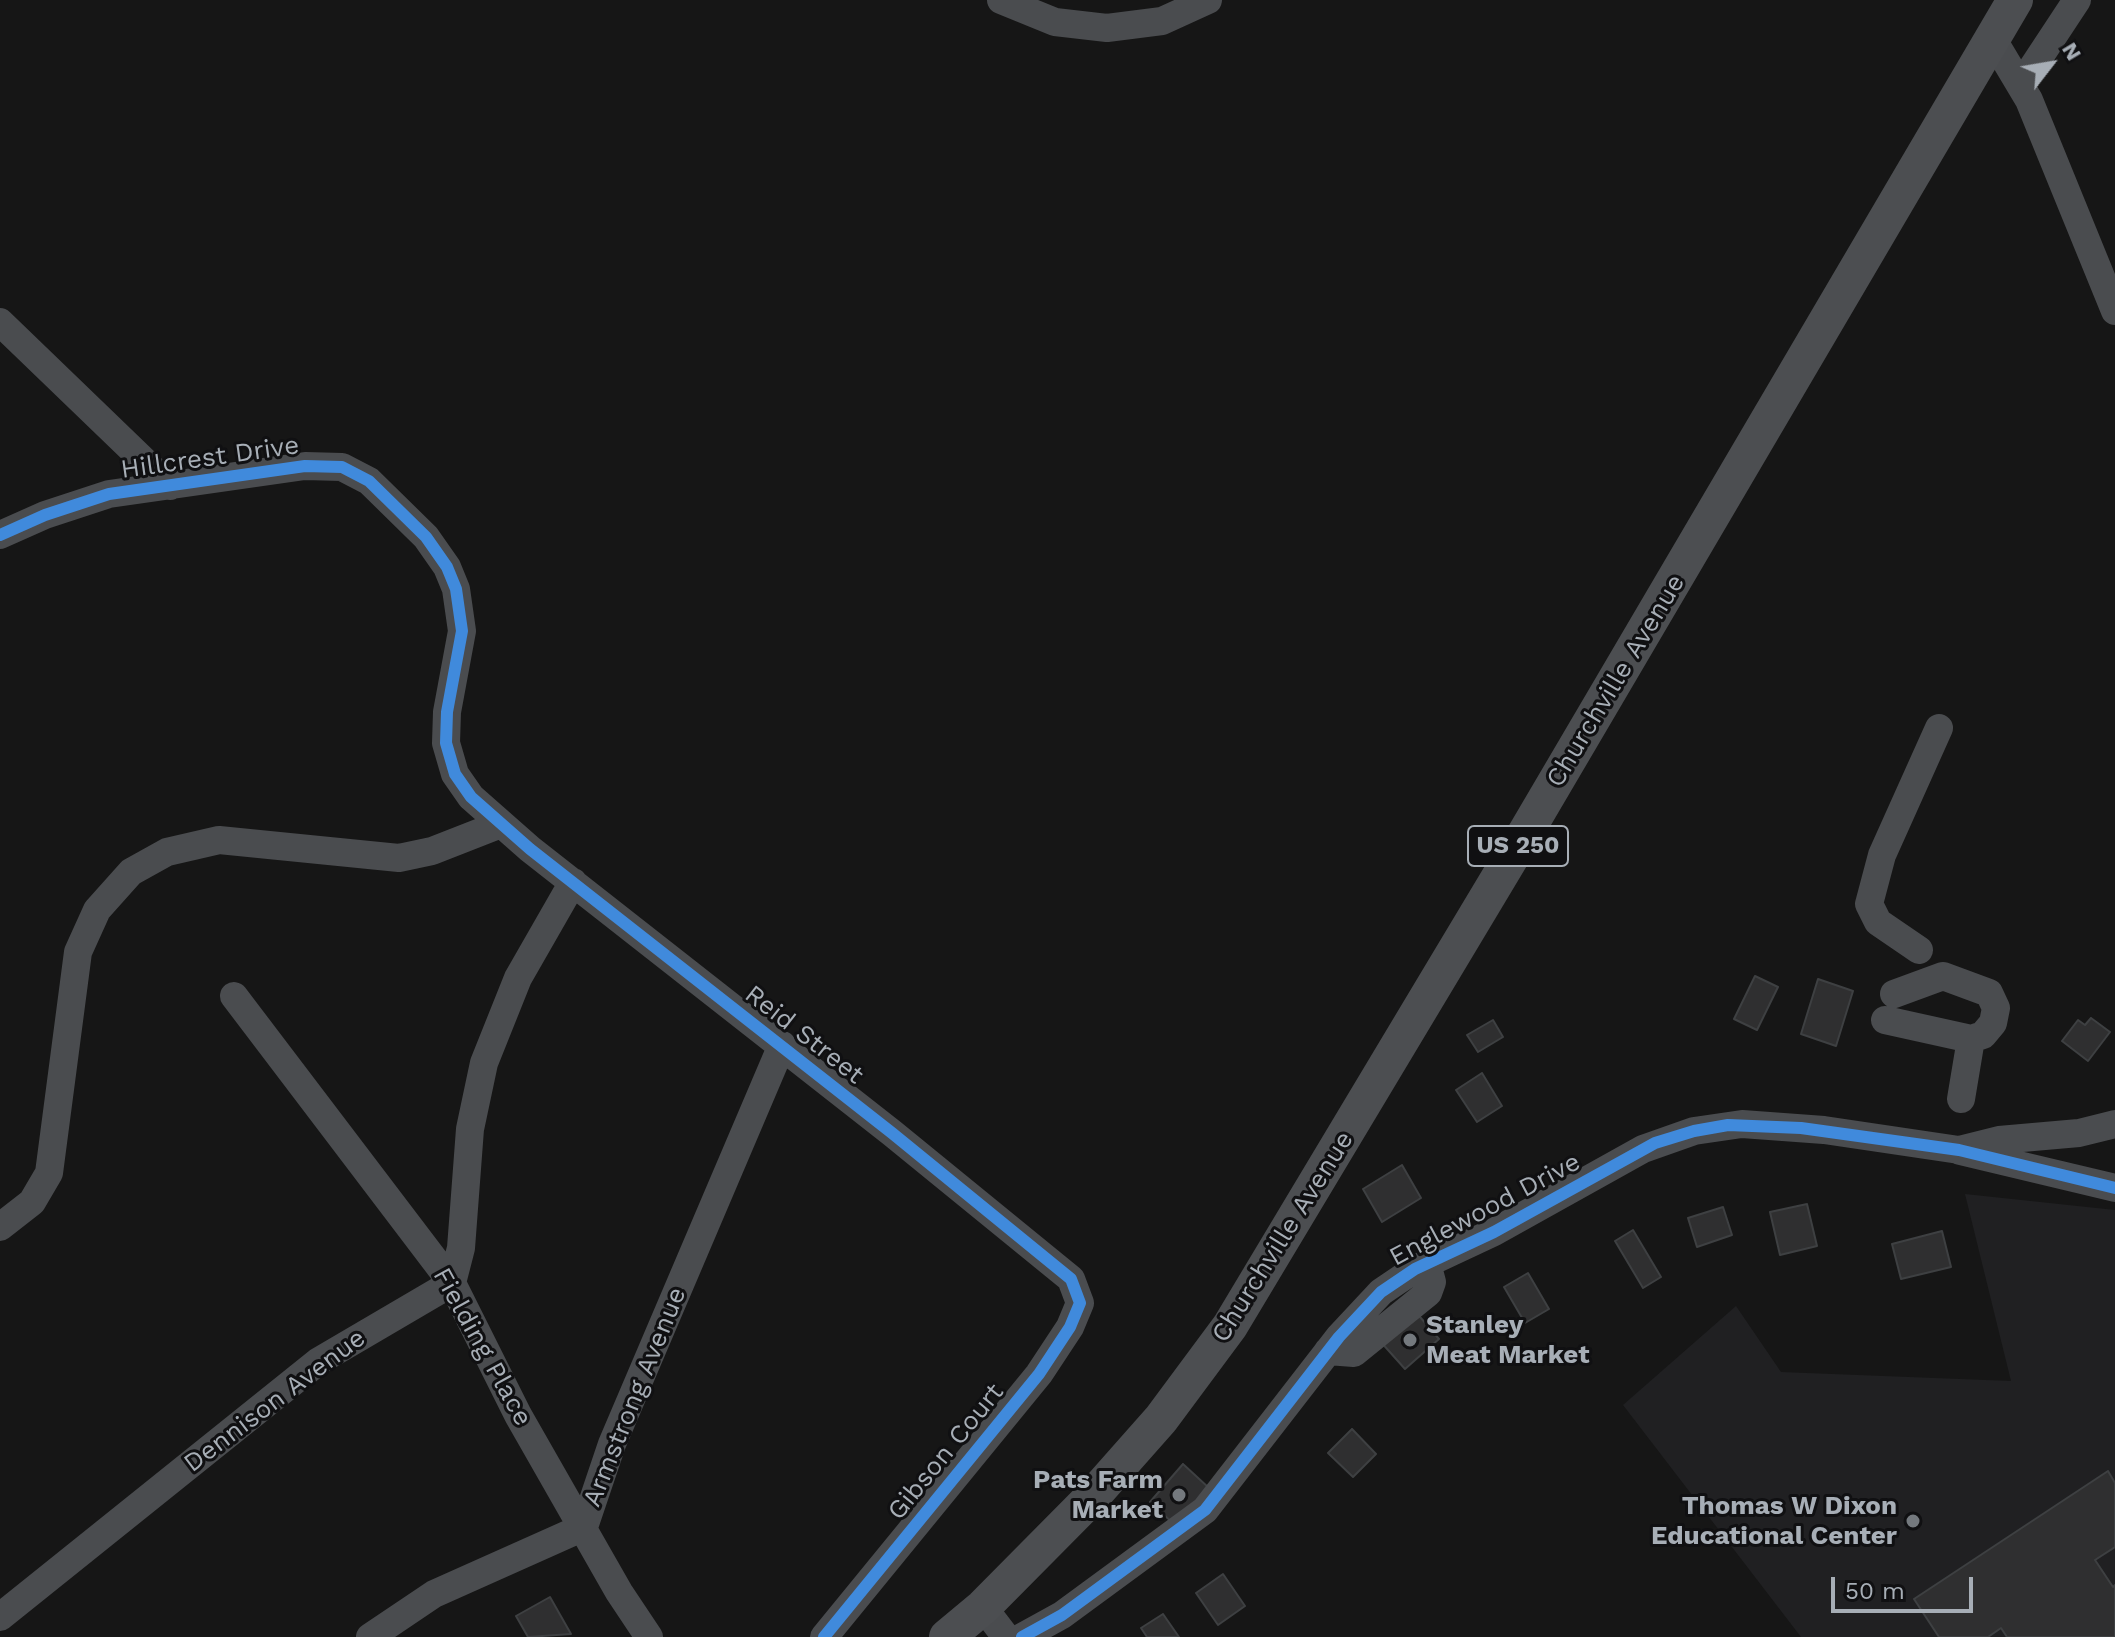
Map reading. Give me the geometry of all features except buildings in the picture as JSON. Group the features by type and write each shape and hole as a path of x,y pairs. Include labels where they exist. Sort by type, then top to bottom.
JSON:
{"main road":[{"name":"Churchville Avenue","path":"947,1637 983,1607 1082,1507 1161,1419 1230,1326 1486,901 2015,0"}],"street":[{"path":"1001,0 1032,16 1107,28 1162,21 1208,0"},
{"path":"2021,85 2077,0"},
{"path":"1992,38 2021,85 2115,311"},
{"path":"0,322 170,486"},
{"name":"Hillcrest Drive","path":"0,535 81,502 170,486 328,465 363,476 407,515 447,567 460,602 461,641 447,712 446,743 452,766 466,791 501,824"},
{"path":"1919,950 1878,922 1869,904 1882,855 1939,728"},
{"path":"0,1227 32,1202 49,1173 78,952 97,910 131,872 167,852 219,840 371,858 399,858 432,851 501,824"},
{"name":"Reid Street","path":"501,824 782,1045 1016,1234 1075,1286"},
{"path":"452,1283 461,1248 470,1129 484,1063 518,978 573,882"},
{"path":"1943,976 1989,993 1996,1008 1993,1023 1983,1035 1971,1039 1890,1007 1943,976"},
{"name":"Fielding Place","path":"234,996 452,1283 518,1415 619,1592 649,1637"},
{"path":"1961,1099 1971,1039"},
{"name":"Armstrong Avenue","path":"370,1637 434,1594 584,1527 612,1444 782,1045"},
{"name":"Englewood Drive","path":"1022,1637 1062,1615 1205,1510 1328,1351 1374,1298 1427,1263 1494,1232 1643,1149 1701,1129 1742,1124 1959,1150 1999,1140 2079,1133 2115,1124"},
{"path":"1959,1150 2115,1188"},
{"name":"Dennison Avenue","path":"0,1617 319,1361 452,1283"},
{"name":"Gibson Court","path":"824,1637 1039,1374 1080,1303 1075,1286"},
{"path":"983,1607 1006,1637"}],"shaded area":[{"name":"Thomas W Dixon Educational Center","path":"1965,1194 2115,1210 2115,1637 1801,1637 1623,1405 1736,1306 1781,1372 2011,1381"}],"cycle path":[{"path":"0,535 45,515 109,494 305,466 342,467 369,481 426,537 447,567 456,589 462,631 447,712 446,743 455,774 471,797 530,849 892,1133 1071,1279 1080,1303 1070,1327 1039,1374 824,1637"},
{"path":"1022,1637 1062,1615 1205,1510 1339,1337 1381,1292 1415,1269 1494,1232 1655,1143 1728,1125 1801,1128 1959,1150 2115,1188"}],"place":[{"name":"Stanley Meat Market","path":"1410,1340"},
{"name":"Pats Farm Market","path":"1179,1495"},
{"name":"Thomas W Dixon Educational Center","path":"1913,1521"}]}
